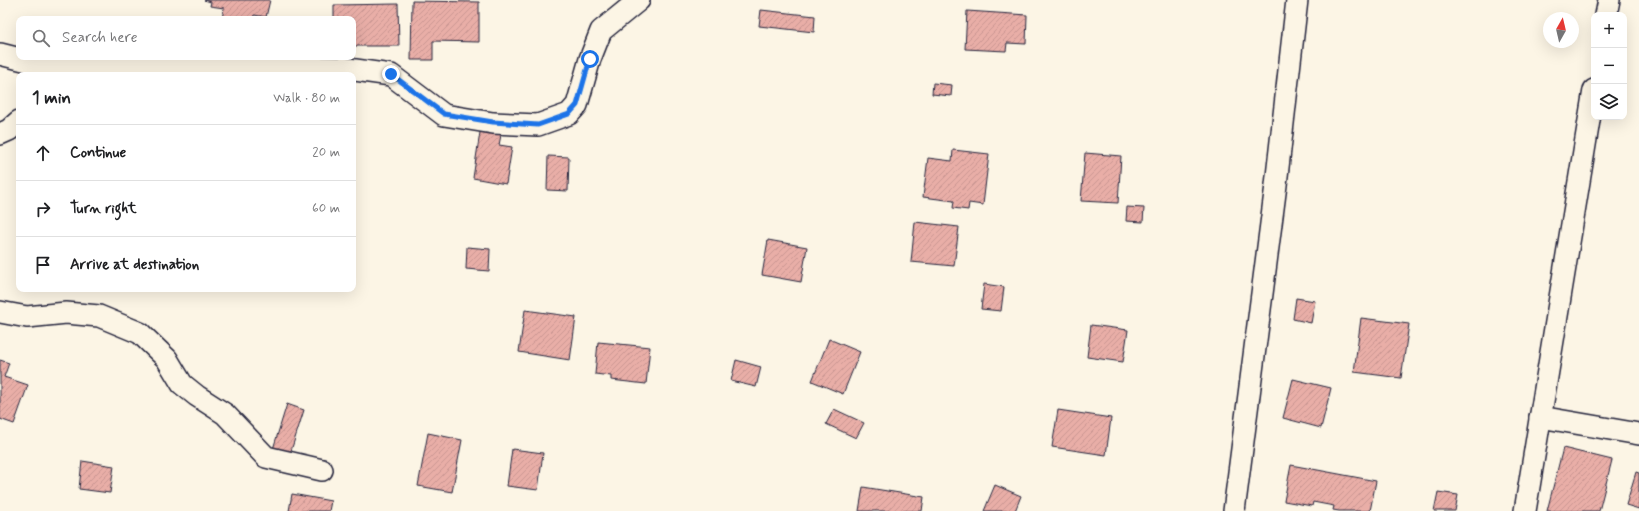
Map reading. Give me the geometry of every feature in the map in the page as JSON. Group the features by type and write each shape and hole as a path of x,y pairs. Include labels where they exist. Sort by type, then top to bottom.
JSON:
{"street":[{"path":"24,60 44,65 341,68 391,74 444,114 493,122 538,125 569,114 577,105 590,59 601,31 639,0"},
{"path":"1234,511 1276,185 1297,0"},
{"path":"1607,12 1609,0"},
{"path":"0,54 16,58"},
{"path":"132,72 152,65"},
{"path":"1525,511 1591,108"},
{"path":"0,134 9,130 16,124"},
{"path":"0,312 27,317 66,313 99,316 140,332 167,359 182,384 197,396 225,414 266,458 322,470"},
{"path":"1540,417 1639,434"}],"building":[{"path":"204,0 270,0 266,16 223,16 224,8 210,6 211,2"},
{"path":"412,1 479,2 479,42 433,41 433,60 411,60"},
{"path":"398,4 399,46 356,46 356,16 334,16 334,5"},
{"path":"761,10 815,16 814,32 759,26"},
{"path":"967,11 1027,15 1026,44 1007,43 1006,51 965,49"},
{"path":"933,83 952,85 951,96 932,94"},
{"path":"481,126 502,130 499,145 512,147 506,184 473,178"},
{"path":"953,150 989,154 983,205 969,203 968,210 953,208 954,201 923,197 928,158 952,161"},
{"path":"1085,153 1121,156 1118,203 1081,201"},
{"path":"548,156 569,157 568,191 547,190"},
{"path":"1127,207 1144,208 1143,222 1126,221"},
{"path":"915,222 959,227 954,266 911,262"},
{"path":"768,240 807,247 801,282 762,275"},
{"path":"467,247 490,249 489,271 466,269"},
{"path":"984,284 1004,287 1001,311 981,309"},
{"path":"1296,298 1315,301 1311,323 1293,319"},
{"path":"525,310 576,317 570,360 519,352"},
{"path":"1361,318 1409,324 1401,378 1354,372"},
{"path":"1091,325 1128,330 1123,362 1087,357"},
{"path":"829,339 860,352 843,394 812,381"},
{"path":"598,342 650,347 646,384 611,380 611,376 595,374"},
{"path":"0,360 9,363 4,377 28,385 14,424 0,419"},
{"path":"736,360 761,367 756,387 731,381"},
{"path":"1293,379 1331,388 1321,428 1283,418"},
{"path":"287,404 304,410 290,454 273,449"},
{"path":"834,409 864,423 856,438 826,424"},
{"path":"1058,410 1111,418 1106,455 1052,447"},
{"path":"428,433 462,440 452,492 418,486"},
{"path":"1563,448 1612,460 1599,511 1547,511"},
{"path":"512,449 543,453 538,490 507,486"},
{"path":"82,461 114,466 110,493 79,489"},
{"path":"1291,465 1376,481 1370,511 1339,511 1333,510 1334,506 1313,502 1312,506 1284,501"},
{"path":"1636,472 1639,473 1639,509 1626,505"},
{"path":"995,485 1021,496 1015,511 984,511"},
{"path":"863,487 924,497 922,511 859,511"},
{"path":"1438,492 1458,495 1455,511 1434,511"},
{"path":"292,494 331,501 329,511 289,511"}],"route":[{"path":"391,74 444,114 493,122 538,125 569,114 577,105 590,59"}]}
